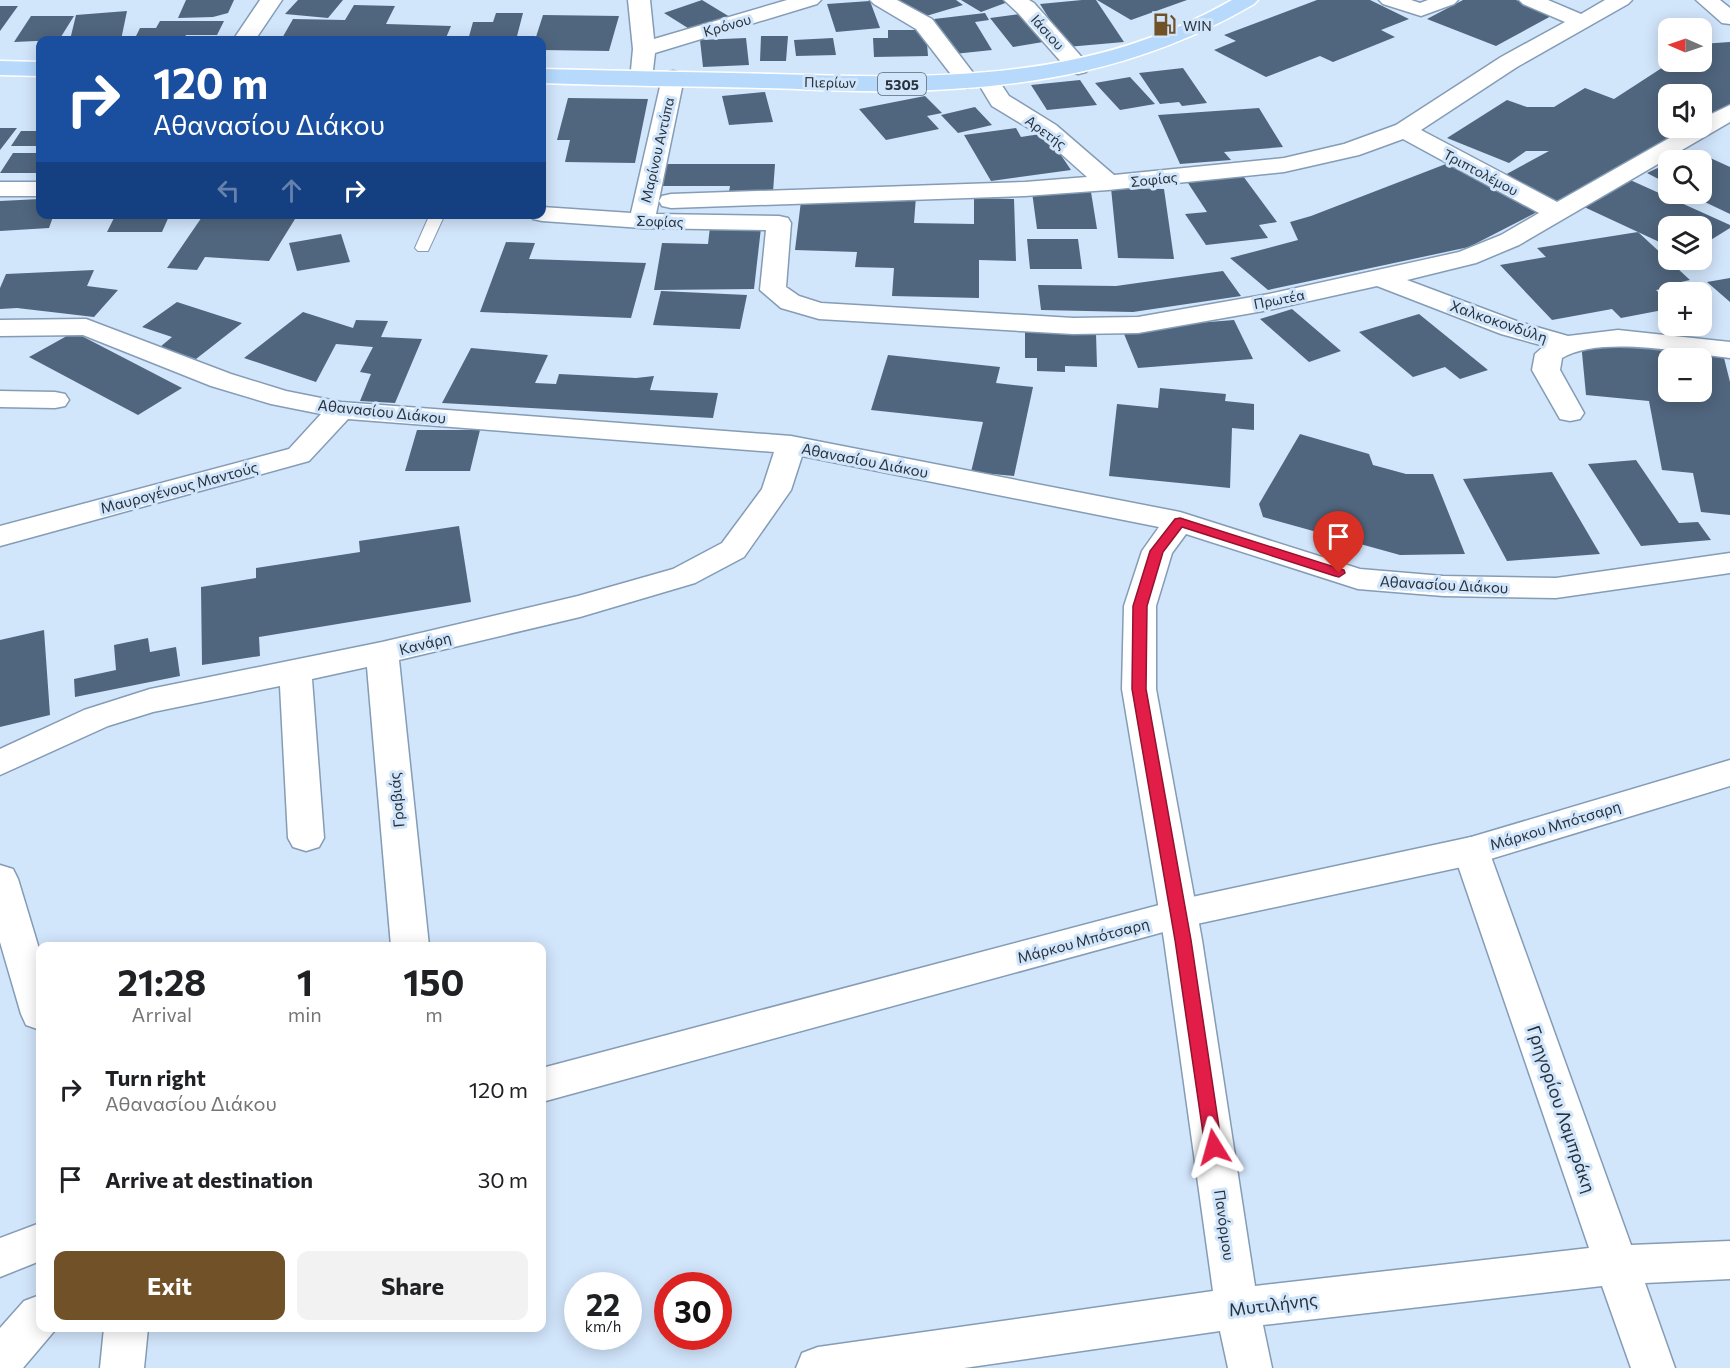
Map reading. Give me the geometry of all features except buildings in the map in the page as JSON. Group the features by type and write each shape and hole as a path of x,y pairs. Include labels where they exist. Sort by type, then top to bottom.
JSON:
{"main road":[{"name":"Πιερίων","path":"546,76 911,84 977,81 1078,67 1146,48 1221,17 1247,0"},
{"path":"0,68 36,69"}],"street":[{"path":"247,36 271,0"},
{"path":"639,0 644,49 642,78"},
{"name":"Κρόνου","path":"644,49 810,0"},
{"name":"Αρετής","path":"881,0 924,24 977,81 1000,101 1048,130 1108,183"},
{"name":"Ιάσιου","path":"1015,0 1026,8 1078,67"},
{"path":"1390,0 1421,10 1448,0"},
{"path":"1530,0 1580,21"},
{"name":"Σοφίας","path":"546,214 644,212 826,194 1025,189 1284,165 1351,150 1404,130 1509,62 1620,0"},
{"path":"1707,0 1730,18"},
{"name":"Μαρίνου Αντύπα","path":"644,212 673,78"},
{"name":"Πρωτέα","path":"790,302 819,311 1072,326 1138,325 1269,302 1467,258 1510,240 1730,112"},
{"name":"Τριπτολέμου","path":"1404,130 1558,213"},
{"path":"0,189 36,189"},
{"name":"Σοφίας","path":"644,212 779,223 773,290 790,302"},
{"name":"Χαλκοκονδύλη","path":"1379,278 1510,328 1567,344 1618,338 1730,350"},
{"name":"Αθανασίου Διάκου","path":"0,328 86,327 220,380 281,398 341,410 791,445 1180,522 1358,579 1443,586 1556,588 1730,563"},
{"path":"1567,344 1549,354 1546,370 1569,413"},
{"path":"0,399 56,400"},
{"name":"Μαυρογένους Μαντούς","path":"0,536 299,455 341,410"},
{"name":"Κανάρη","path":"0,763 96,718 139,704 295,670 382,654 580,606 684,576 733,550 776,490 791,445"},
{"name":"Πανόρμου","path":"1180,522 1157,551 1140,606 1139,689 1178,914 1237,1308 1250,1368"},
{"name":"Γραβιάς","path":"382,654 410,942"},
{"path":"295,670 306,838"},
{"name":"Μάρκου Μπότσαρη","path":"546,1084 1178,914 1471,851 1730,773"},
{"name":"Γρηγορίου Λαμπράκη","path":"1471,851 1653,1368"},
{"path":"0,879 36,1000"},
{"path":"0,1258 36,1244"},
{"name":"Mυτιλήνης","path":"818,1368 1237,1308 1616,1265 1730,1260"},
{"path":"0,1361 36,1320"},
{"path":"122,1368 126,1332"}],"lane":[{"path":"423,248 436,219"}],"place":[{"name":"WIN","path":"1165,25"}],"route":[{"path":"1214,1147 1183,940 1139,689 1140,606 1157,551 1180,522 1339,573"}]}
